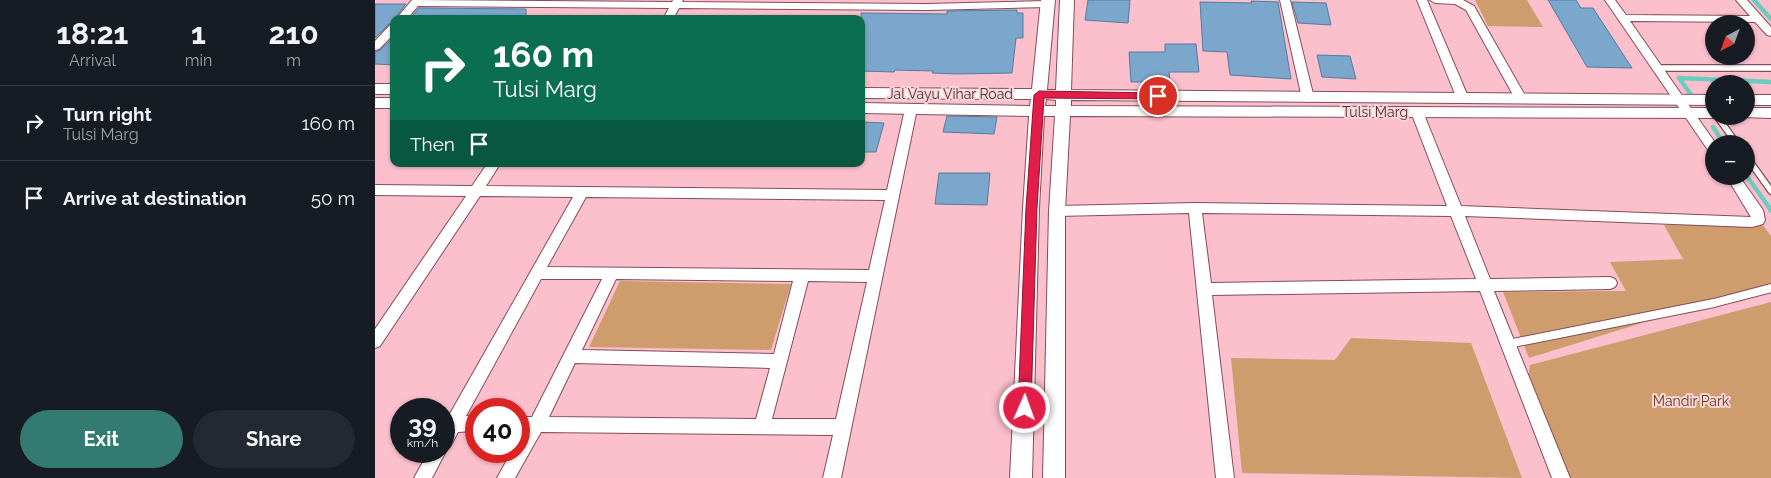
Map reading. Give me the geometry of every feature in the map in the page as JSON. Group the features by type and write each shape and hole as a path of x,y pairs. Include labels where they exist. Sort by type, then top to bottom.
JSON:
{"street":[{"path":"1054,478 1057,211 1067,0"},
{"path":"1285,0 1308,98"},
{"path":"1422,0 1463,99"},
{"path":"1435,0 1457,1 1471,8 1521,99"},
{"path":"1610,0 1705,137"},
{"path":"1741,0 1771,33"},
{"path":"405,15 417,1 1048,2 1038,103 1031,208 1021,478"},
{"path":"670,15 677,2"},
{"path":"1622,18 1758,19"},
{"path":"375,47 390,31"},
{"path":"1045,47 1065,48"},
{"path":"375,89 390,90"},
{"name":"Jal Vayu Vihar Road","path":"865,93 1038,103"},
{"name":"Tulsi Marg","path":"1063,103 1308,98 1414,105 1463,99 1705,100"},
{"path":"1755,100 1771,100"},
{"path":"375,103 390,103"},
{"name":"Tulsi Marg","path":"1038,103 1414,105 1705,113"},
{"name":"Jal Vayu Vihar Road","path":"865,108 911,109 1038,103"},
{"path":"1414,105 1561,478"},
{"path":"832,478 911,109"},
{"path":"1755,113 1771,113"},
{"path":"375,341 492,167"},
{"path":"1057,211 1195,208 1456,211 1752,222 1758,220 1757,214 1738,185"},
{"path":"375,190 893,195"},
{"path":"455,420 582,192"},
{"path":"1195,208 1225,478"},
{"path":"537,273 875,276"},
{"path":"506,478 613,274"},
{"path":"762,427 802,276"},
{"path":"1204,289 1610,283"},
{"path":"571,356 779,361"},
{"path":"530,424 843,428"},
{"path":"423,478 431,463"}],"lane":[{"path":"1657,68 1771,68"},
{"path":"1755,169 1771,191"},
{"path":"1508,344 1714,304 1771,288"}],"green space":[{"path":"1475,0 1527,0 1543,27 1488,26"},
{"path":"1761,223 1771,236 1771,283 1529,358 1503,292 1626,291 1610,262 1683,259 1664,225"},
{"path":"620,281 791,284 771,350 589,347"},
{"name":"Mandir Park","path":"1771,302 1771,478 1563,478 1527,387 1530,365"},
{"path":"1351,338 1471,343 1522,478 1242,473 1231,358 1335,360"}],"building":[{"path":"1088,0 1130,0 1128,23 1085,20"},
{"path":"1548,0 1576,0 1581,8 1593,8 1632,68 1587,67"},
{"path":"1251,1 1278,2 1291,79 1230,75 1227,52 1203,51 1200,2 1252,3"},
{"path":"1292,2 1326,3 1331,25 1298,23"},
{"path":"375,4 406,4 397,15 390,15 390,24 375,38"},
{"path":"419,8 526,9 526,15 413,15"},
{"path":"1017,10 1017,13 1023,13 1023,38 1016,38 1012,73 956,74 932,73 933,71 865,71 865,15 861,15 861,13 947,14 947,11"},
{"path":"390,41 390,65 375,64 375,52"},
{"path":"1165,44 1196,44 1199,72 1169,72 1170,82 1131,82 1129,52 1165,52"},
{"path":"1317,55 1350,56 1356,79 1322,77"},
{"path":"947,116 997,117 994,134 943,132"},
{"path":"865,122 884,123 876,152 865,152"},
{"path":"939,173 990,173 987,205 935,204"}],"waterway":[{"path":"1754,0 1771,19"},
{"path":"1692,96 1679,78 1771,82"},
{"path":"1713,127 1718,135"},
{"path":"1753,185 1771,210 1770,208"}],"route":[{"path":"1025,408 1031,208 1039,95 1158,96"}]}
